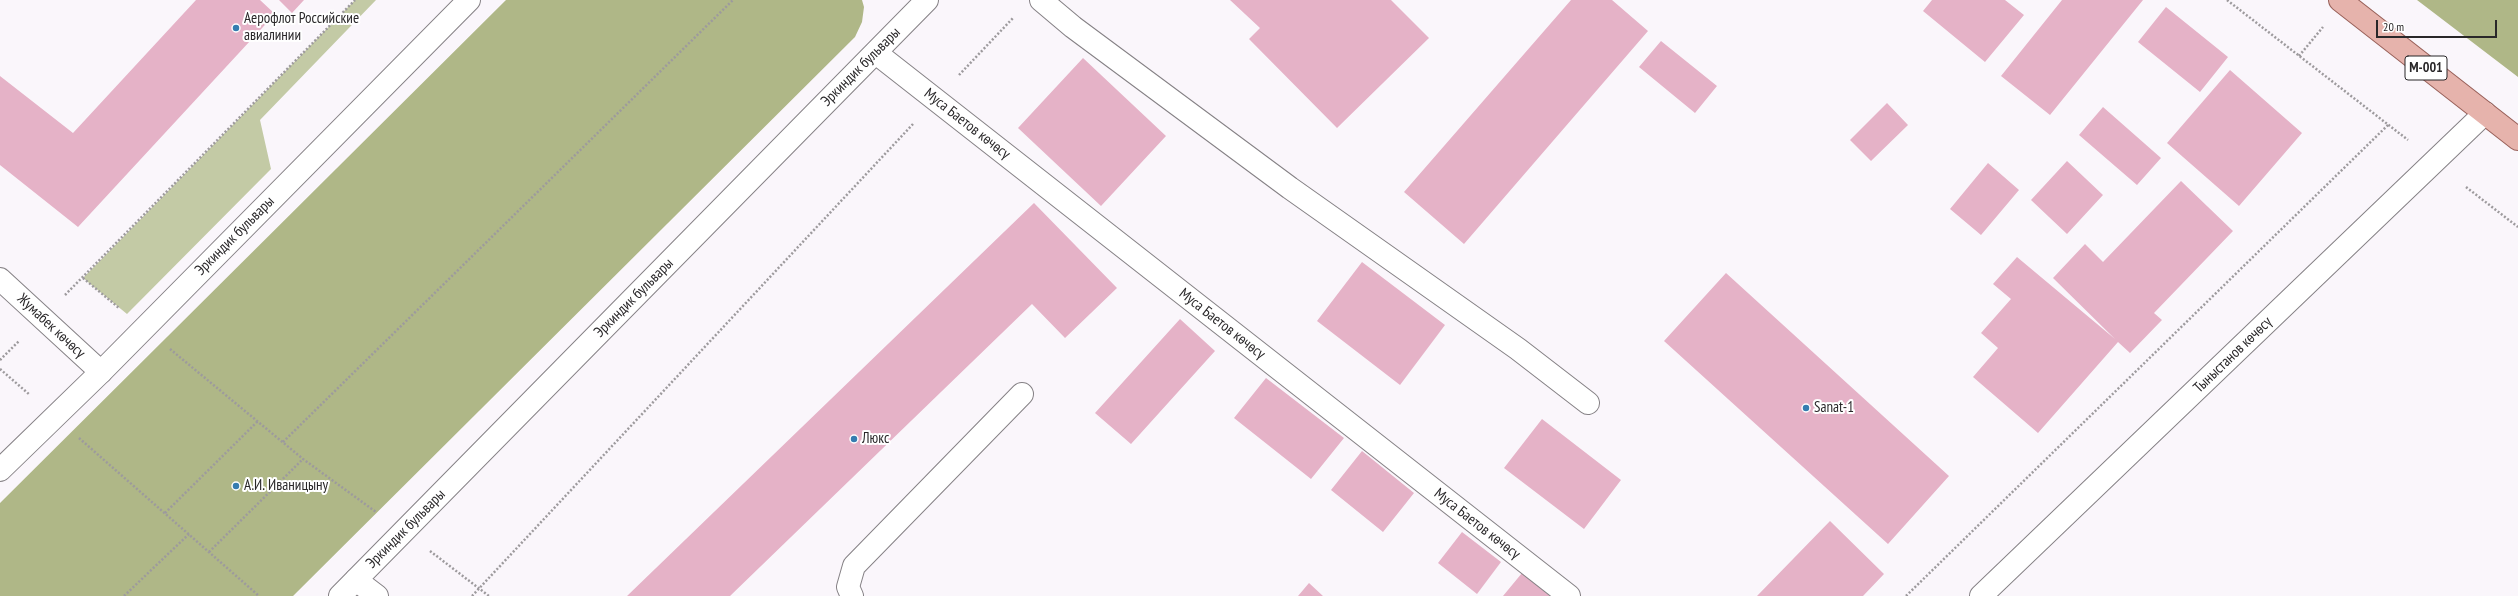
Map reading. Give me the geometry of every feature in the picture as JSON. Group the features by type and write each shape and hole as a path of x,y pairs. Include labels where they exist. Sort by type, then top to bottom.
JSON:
{"main road":[{"name":"М-001","path":"2340,0 2518,139"}],"street":[{"name":"Эркиндик бульвары","path":"0,470 101,372 468,0"},
{"path":"1041,0 1073,27 1271,174 1518,349 1588,403"},
{"name":"Эркиндик бульвары","path":"340,596 876,53 919,3"},
{"name":"Муса Баетов көчөсү","path":"876,53 1569,596"},
{"name":"Тыныстанов көчөсү","path":"1981,596 2485,113"},
{"name":"Жумабек көчөсү","path":"0,280 44,318 101,372"},
{"path":"852,596 848,587 854,566 1022,394"},
{"path":"356,580 377,596"}],"path":[{"path":"0,360 44,318 355,0"},
{"path":"283,442 733,0"},
{"path":"2227,0 2409,141"},
{"path":"472,596 1014,17"},
{"path":"1906,596 2388,124"},
{"path":"2466,187 2518,227"},
{"path":"83,278 121,310"},
{"path":"168,347 303,459 377,513"},
{"path":"0,369 32,398"},
{"path":"165,513 258,421"},
{"path":"77,437 259,596"},
{"path":"209,552 303,459"},
{"path":"124,596 189,534"},
{"path":"430,550 489,596"}],"green space":[{"path":"355,0 376,0 260,120 271,169 127,314 83,278"},
{"path":"506,0 862,0 864,7 862,22 855,37 293,596 0,596 0,503"},
{"path":"2417,0 2518,0 2518,77"}],"building":[{"path":"196,0 260,0 275,14 78,227 0,165 0,76 73,133"},
{"path":"279,0 304,0 292,13"},
{"path":"1230,0 1391,0 1429,38 1337,128 1249,39 1260,28"},
{"path":"1571,0 1612,0 1648,31 1464,244 1404,192"},
{"path":"1932,0 2005,0 2024,15 1985,62 1923,11"},
{"path":"2062,0 2143,0 2050,115 2001,76"},
{"path":"2166,7 2228,57 2200,92 2138,42"},
{"path":"1661,41 1717,86 1695,113 1639,67"},
{"path":"1083,58 1166,136 1101,206 1018,128"},
{"path":"2230,70 2302,133 2239,206 2167,143"},
{"path":"1887,103 1908,125 1871,161 1850,140"},
{"path":"2103,107 2161,158 2137,185 2079,135"},
{"path":"2067,161 2103,195 2067,234 2031,200"},
{"path":"1988,163 2019,190 1981,235 1950,209"},
{"path":"2181,181 2233,231 2154,313 2162,320 2130,353 2118,342 2038,433 1973,377 1998,348 1981,333 2011,299 1993,284 2017,257 2115,339 2053,278 2085,244 2103,262"},
{"path":"1034,203 1117,288 1065,338 1032,304 730,596 627,596"},
{"path":"1362,262 1445,325 1400,385 1317,321"},
{"name":"Sanat-1","path":"1726,273 1949,476 1888,544 1664,341"},
{"path":"1180,319 1215,351 1131,444 1095,413"},
{"path":"1266,378 1344,438 1311,479 1234,418"},
{"path":"1542,419 1621,480 1584,529 1504,468"},
{"path":"1362,451 1414,493 1383,532 1331,490"},
{"path":"1830,521 1884,574 1863,596 1757,596"},
{"path":"1462,532 1501,562 1477,594 1438,563"},
{"path":"1522,573 1550,596 1503,596"},
{"path":"1309,583 1323,596 1298,596"}],"place":[{"name":"Аерофлот Российские авиалинии","path":"236,28"},
{"name":"Sanat-1","path":"1806,408"},
{"name":"Люкс","path":"854,439"},
{"name":"А.И. Иваницыну","path":"236,486"}]}
